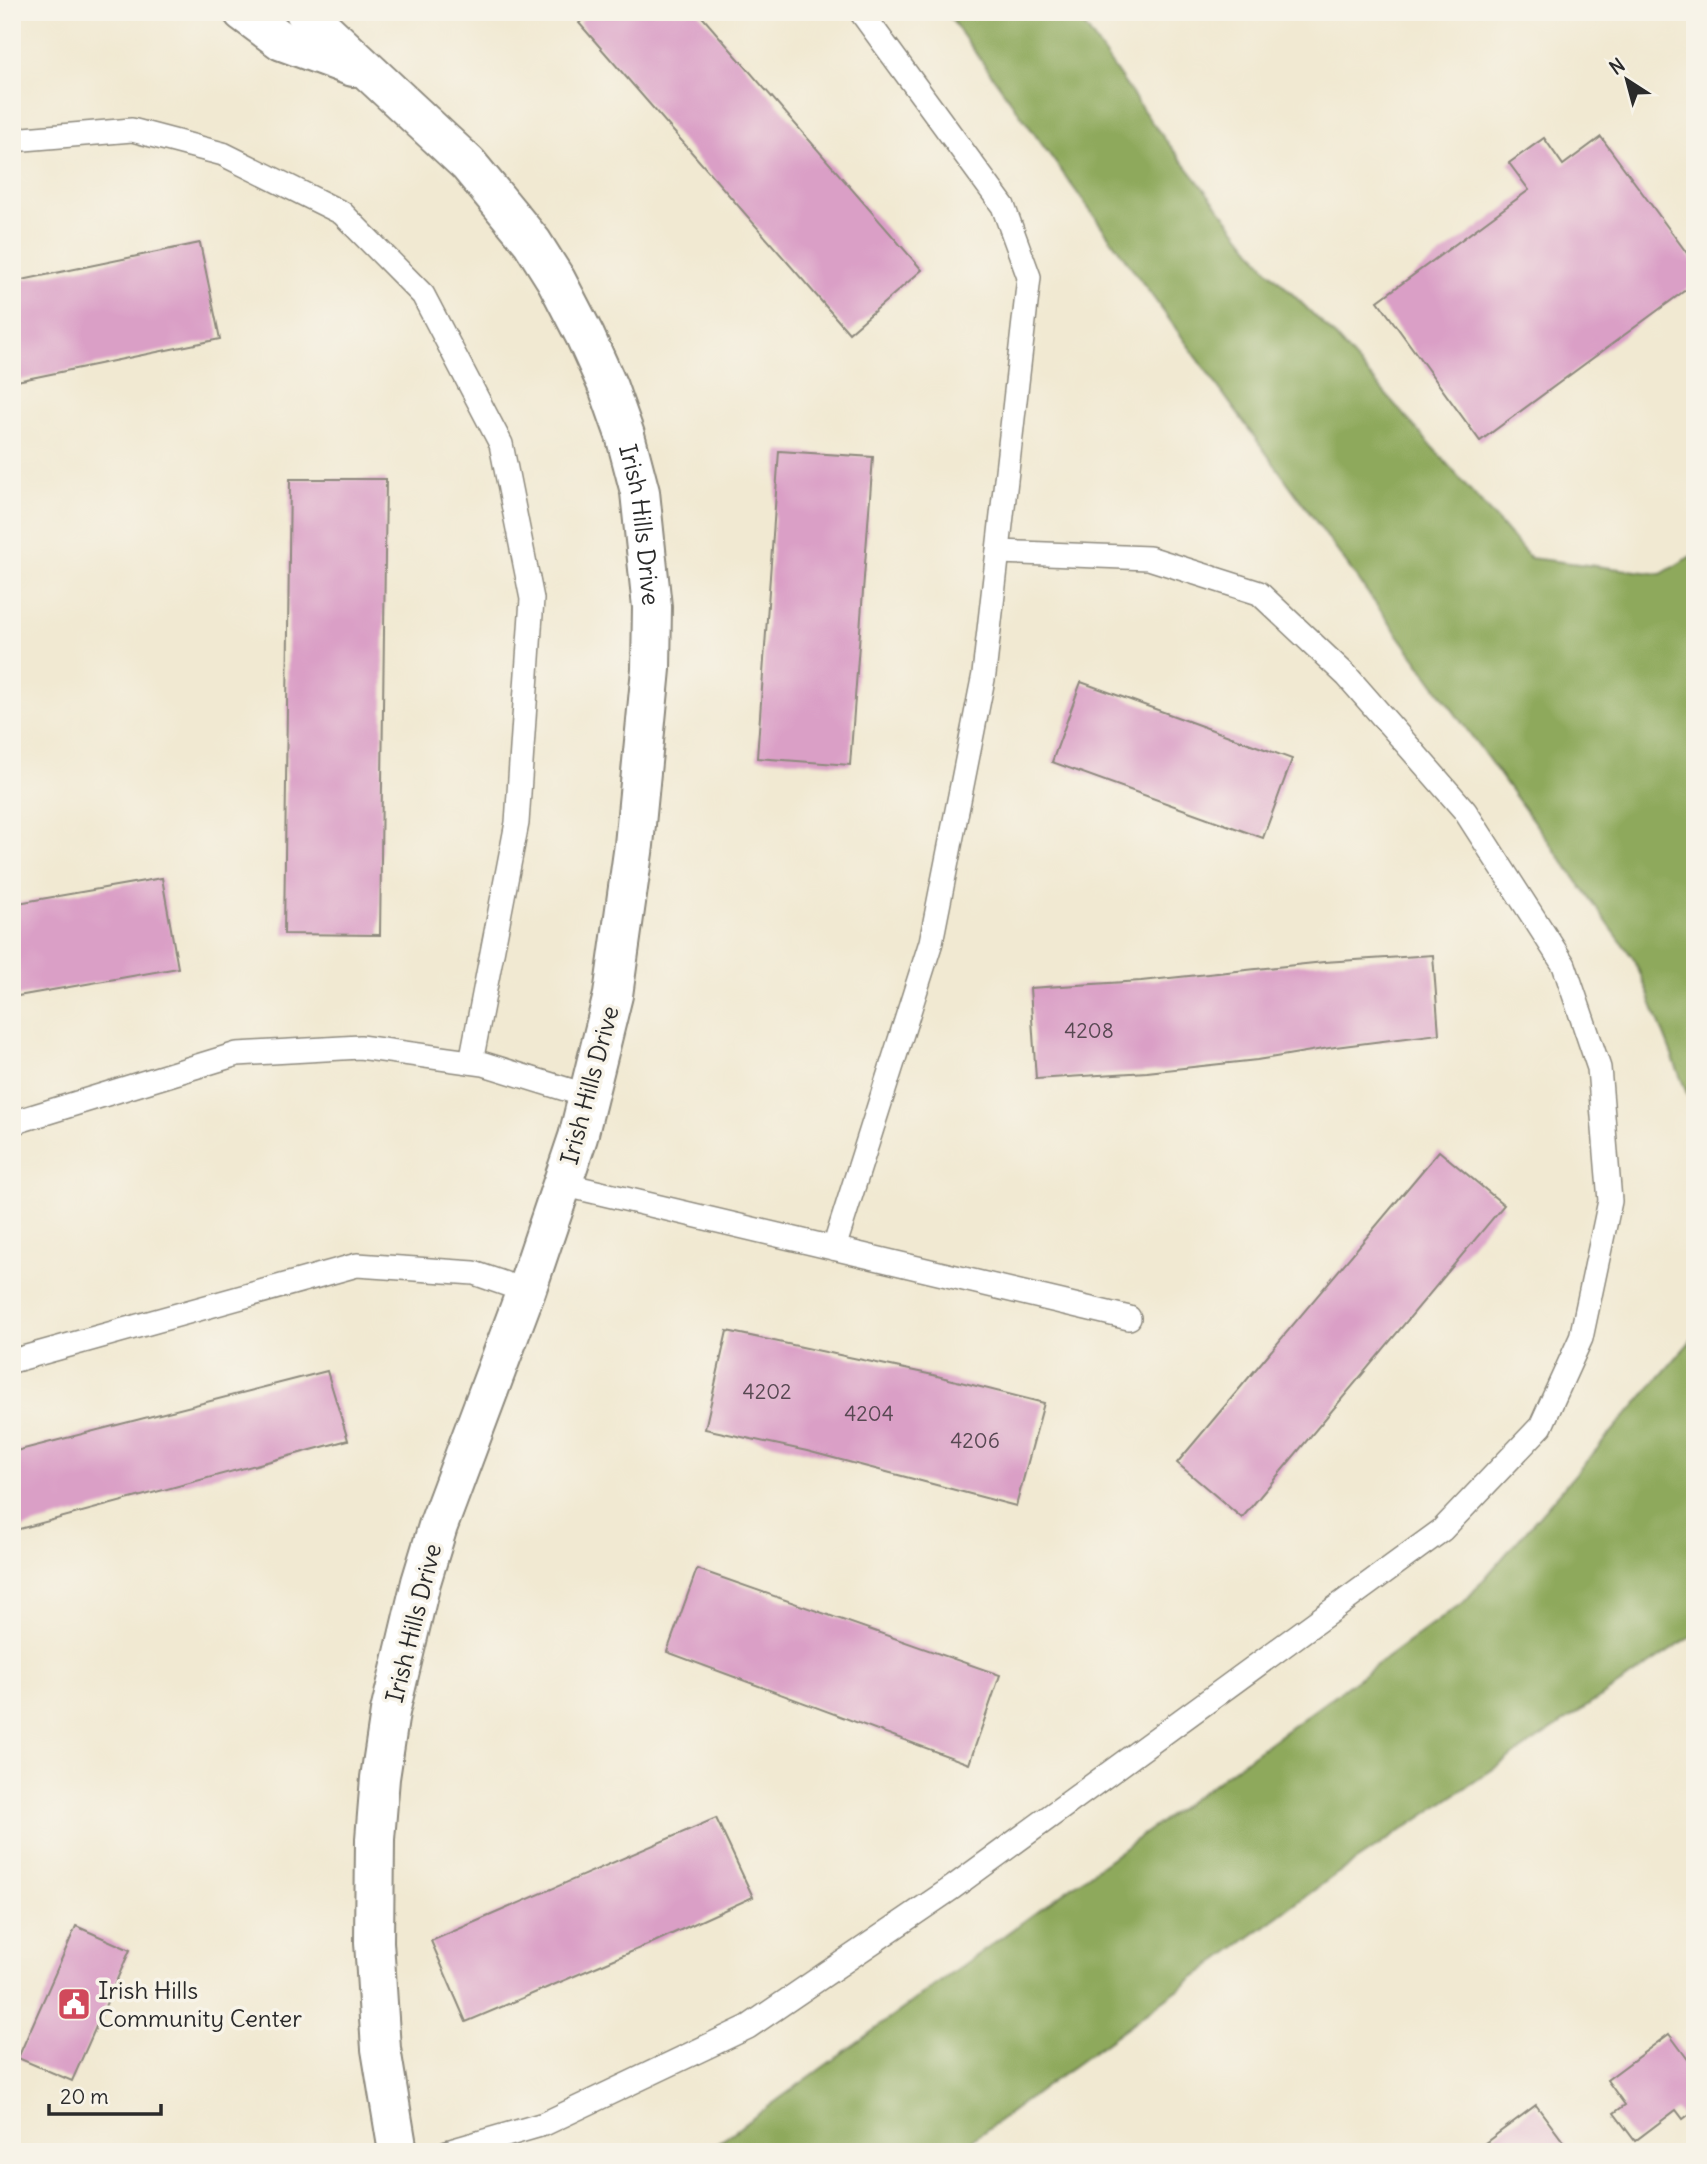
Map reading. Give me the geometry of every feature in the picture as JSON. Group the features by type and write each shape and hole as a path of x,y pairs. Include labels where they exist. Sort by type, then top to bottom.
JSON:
{"street":[{"name":"Irish Hills Drive","path":"243,12 282,41 376,76"},
{"name":"Irish Hills Drive","path":"305,12 468,164 532,242 556,280 608,387 625,435 640,492 652,607 651,669 634,845 612,995 588,1096 562,1184 526,1291 438,1526 421,1582 390,1712 380,1778 375,1839 374,1942 381,2049 398,2152"}],"lane":[{"path":"834,1248 931,942 984,674 1029,277 1003,206 861,12"},
{"path":"12,140 132,130 223,154 342,213 423,295 501,443 532,599 517,823 471,1062"},
{"path":"447,2152 544,2124 748,2027 953,1888 1442,1530 1541,1426 1581,1338 1610,1201 1599,1068 1563,965 1465,811 1347,676 1259,593 1149,558 998,552"},
{"path":"12,1123 237,1054 360,1047 471,1062 588,1096"},
{"path":"562,1184 1129,1318"},
{"path":"12,1361 357,1265 474,1273 526,1291"}],"green space":[{"path":"946,12 1075,12 1150,120 1267,269 1331,332 1530,558 1661,574 1695,554 1695,1114 1635,961"},
{"path":"1695,1336 1695,1634 1332,1877 956,2152 706,2152 1466,1600"}],"building":[{"path":"591,12 698,12 922,270 849,333 579,23"},
{"path":"1601,137 1695,264 1695,283 1480,441 1378,301 1529,190 1509,163 1544,138 1563,165"},
{"path":"200,243 220,339 12,382 12,282"},
{"path":"779,451 873,457 850,765 757,758"},
{"path":"290,479 386,479 380,935 284,934"},
{"path":"1081,682 1292,759 1263,838 1052,762"},
{"path":"162,878 178,968 12,997 12,904"},
{"path":"1433,955 1439,1034 1257,1060 1147,1072 1036,1079 1030,988"},
{"path":"1439,1151 1504,1205 1242,1518 1177,1463"},
{"path":"727,1331 933,1375 1044,1403 1016,1506 807,1451 705,1429"},
{"path":"327,1371 348,1440 12,1531 12,1452"},
{"path":"697,1569 1000,1675 969,1764 667,1652"},
{"path":"716,1818 753,1897 466,2022 431,1941"},
{"name":"Irish Hills Community Center","path":"76,1926 130,1950 72,2081 18,2058"},
{"path":"1669,2034 1695,2069 1695,2110 1683,2119 1676,2110 1635,2141 1614,2113 1625,2105 1607,2080"},
{"path":"1536,2105 1571,2152 1473,2152"}],"place":[{"name":"Irish Hills Community Center","path":"74,2004"}]}
